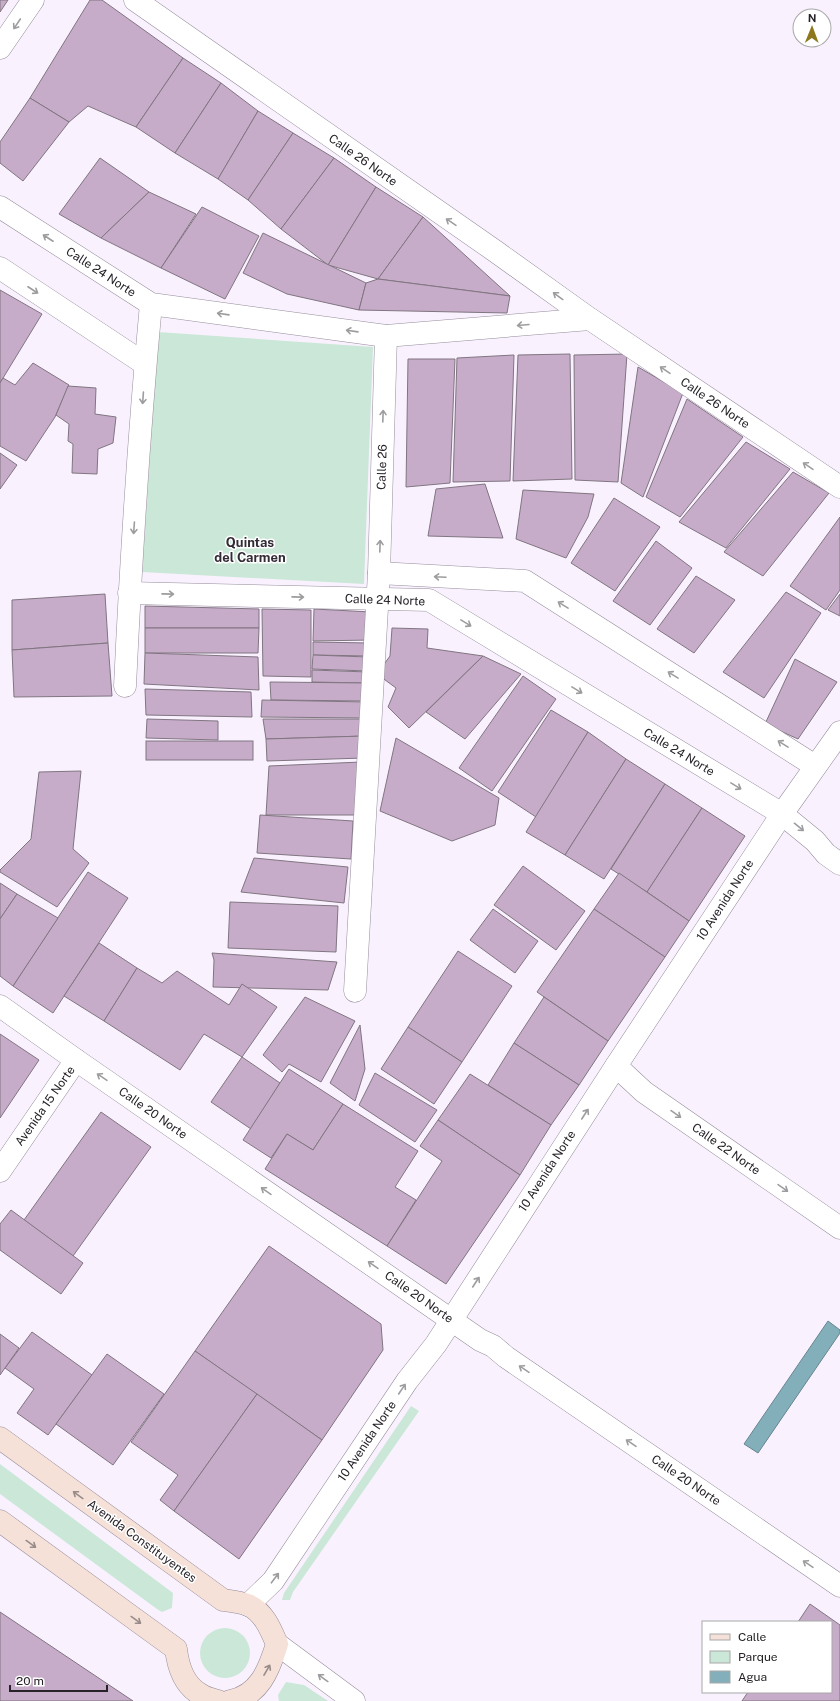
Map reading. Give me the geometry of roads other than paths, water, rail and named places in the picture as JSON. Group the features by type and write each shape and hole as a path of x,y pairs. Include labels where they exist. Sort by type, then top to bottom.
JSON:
{"main road":[{"name":"Avenida Constituyentes","path":"0,1438 223,1600 248,1605 267,1622 277,1644"},
{"path":"0,1521 176,1649 178,1666 188,1683 205,1699"},
{"path":"238,1700 258,1686 270,1666 277,1644"}],"street":[{"path":"0,48 33,0"},
{"name":"Calle 26 Norte","path":"135,0 495,251 590,320 840,487"},
{"name":"Calle 24 Norte","path":"0,207 152,304"},
{"path":"0,268 145,364"},
{"path":"125,686 129,593 145,364 152,304 386,336 590,320"},
{"name":"Calle 26","path":"355,991 379,573 386,336"},
{"path":"379,573 525,581 815,766"},
{"name":"Calle 24 Norte","path":"129,593 429,600 782,814 815,841 826,854 840,864"},
{"name":"10 Avenida Norte","path":"248,1605 273,1581 403,1388 436,1344 616,1066 782,814 840,732"},
{"name":"Calle 20 Norte","path":"0,1006 451,1320 480,1340 493,1346 840,1586"},
{"name":"Avenida 15 Norte","path":"0,1171 76,1060"},
{"name":"Calle 22 Norte","path":"616,1066 644,1092 840,1228"},
{"name":"Avenida Constituyentes","path":"277,1644 354,1701"}],"water":[{"path":"828,1321 840,1330 840,1333 758,1453 744,1444"}],"district":[{"name":"Quintas del Carmen","path":"250,550"}]}
